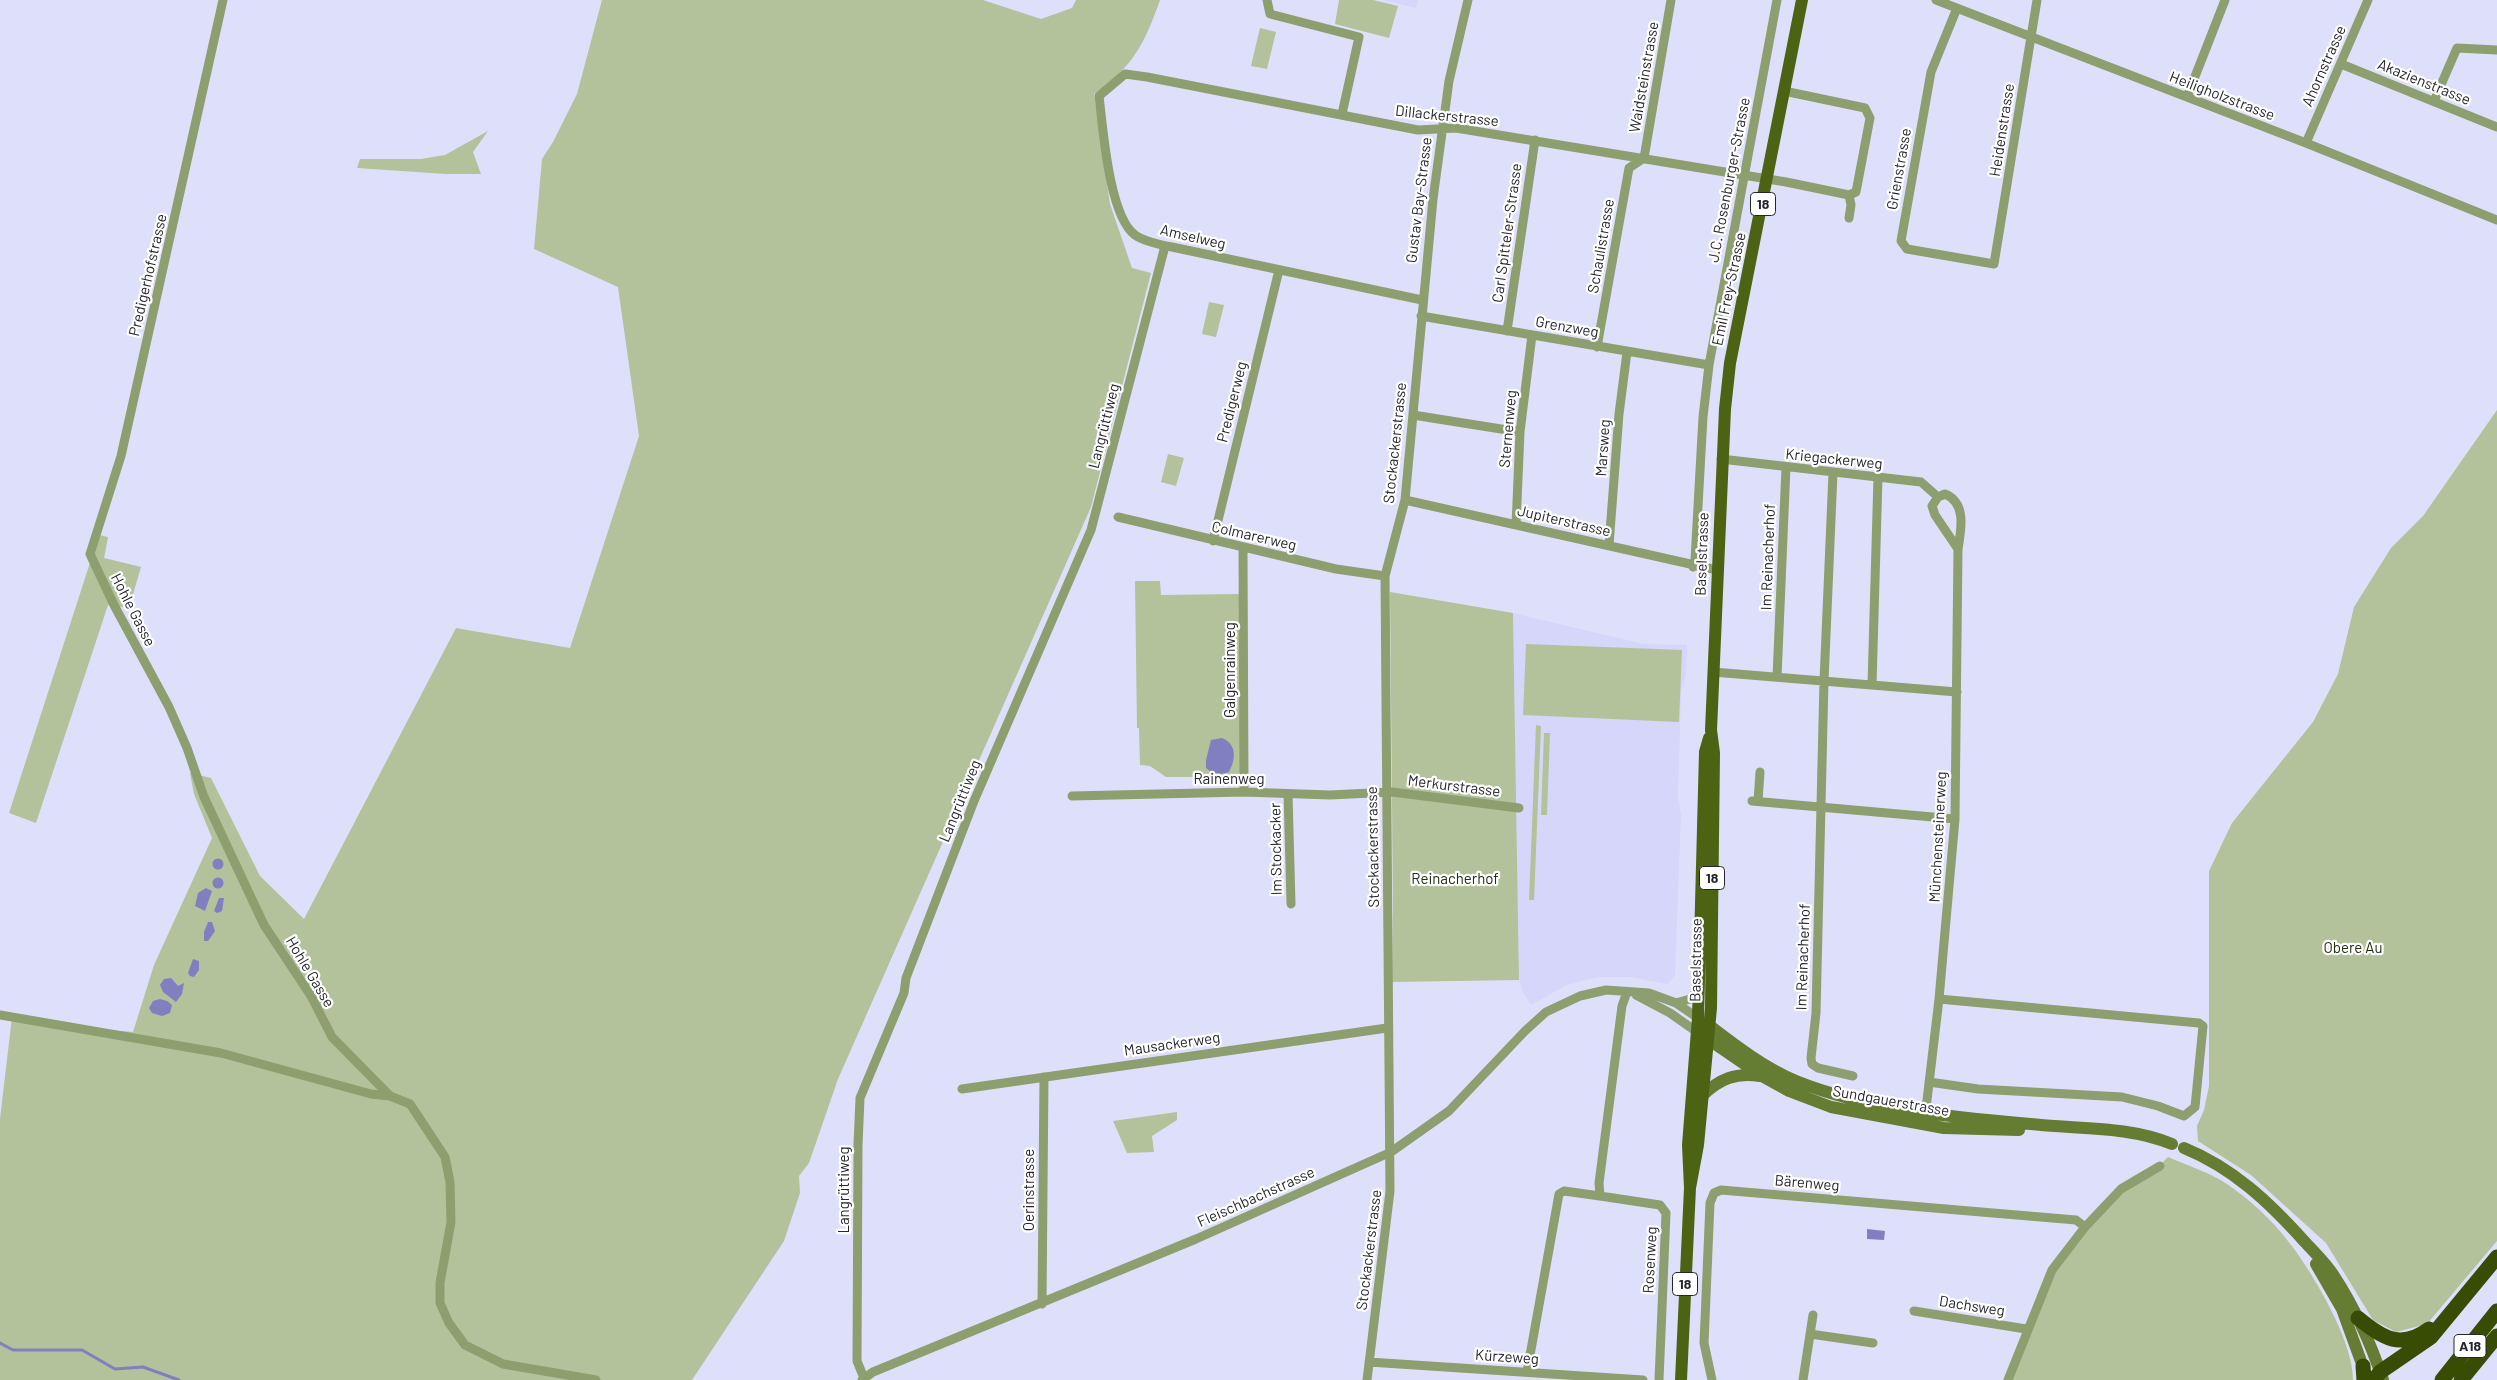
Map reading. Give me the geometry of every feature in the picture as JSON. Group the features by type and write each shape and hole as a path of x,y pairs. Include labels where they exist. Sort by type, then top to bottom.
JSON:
{"highway":[{"path":"2372,1376 2412,1352 2431,1337 2497,1257"},
{"name":"A18","path":"2442,1380 2497,1312"},
{"path":"2358,1318 2376,1333 2389,1339 2405,1341 2418,1338 2450,1313"},
{"name":"A18","path":"2461,1380 2497,1336"}],"main road":[{"name":"Emil Frey-Strasse","path":"1725,409 1730,364 1768,180 1802,0"},
{"name":"Baselstrasse","path":"1681,1380 1690,1188 1688,1145 1702,1036 1710,1026 1713,930 1714,753 1711,730 1721,459 1725,409"},
{"name":"Baselstrasse","path":"1690,1188 1698,1145 1702,1096 1702,1036 1698,1018 1705,752 1711,730"},
{"path":"1698,1018 1710,1026"},
{"name":"Sundgauerstrasse","path":"1710,1026 1771,1068 1795,1080 1850,1098 1926,1112 1993,1121 2087,1129"},
{"name":"Sundgauerstrasse","path":"1702,1036 1762,1076 1789,1091 1831,1107 1924,1125 1979,1131 2120,1130 2178,1146 2202,1156 2234,1175 2276,1210 2334,1275 2358,1318 2372,1376"},
{"path":"1702,1096 1715,1084 1732,1076 1762,1076"},
{"name":"Sundgauerstrasse","path":"2276,1210 2330,1286 2372,1376"}],"street":[{"name":"Predigerhofstrasse","path":"90,554 121,456 223,0"},
{"path":"1267,0 1270,14 1359,37 1342,114"},
{"name":"Gustav Bay-Strasse","path":"1421,316 1449,81 1468,0"},
{"name":"Waidsteinstrasse","path":"1644,158 1671,0"},
{"name":"J.C. Rosenburger-Strasse","path":"1709,365 1777,0"},
{"name":"Heiligholzstrasse","path":"1936,0 2306,142 2497,220"},
{"name":"Heidenstrasse","path":"1994,264 2037,0"},
{"path":"2187,97 2225,0"},
{"name":"Ahornstrasse","path":"2306,142 2368,0"},
{"name":"Grienstrasse","path":"1957,8 1931,72 1901,241 1907,249 1994,264"},
{"path":"2434,101 2457,48 2497,50"},
{"name":"Akazienstrasse","path":"2341,64 2497,127"},
{"name":"Dillackerstrasse","path":"1124,74 1257,97 1418,130 1456,128 1644,158 1848,195"},
{"name":"Amselweg","path":"1124,74 1099,96 1113,191 1121,218 1136,235 1165,246 1422,300"},
{"path":"1784,91 1865,108 1870,118 1856,192 1848,195 1851,205 1850,218"},
{"name":"Carl Spitteler-Strasse","path":"1508,331 1535,140"},
{"name":"Schaulistrasse","path":"1597,347 1629,168 1644,158"},
{"name":"Langrüttiweg","path":"863,1379 857,1361 860,1098 904,993 906,978 974,801 1098,510 1165,246"},
{"name":"Predigerweg","path":"1213,541 1279,270"},
{"name":"Grenzweg","path":"1421,316 1709,365"},
{"name":"Stockackerstrasse","path":"1367,1380 1390,1191 1391,1152 1387,1028 1388,923 1384,576 1405,500 1421,316"},
{"name":"Sternenweg","path":"1516,525 1520,432 1532,335"},
{"name":"Marsweg","path":"1609,545 1619,414 1627,352"},
{"name":"Baselstrasse","path":"1693,567 1703,417 1709,365"},
{"path":"1413,415 1520,432"},
{"name":"Kriegackerweg","path":"1721,459 1786,468 1921,482 1938,497"},
{"name":"Im Reinacherhof","path":"1777,677 1786,468"},
{"name":"Im Reinacherhof","path":"1833,472 1824,681 1816,1013 1811,1058 1812,1064 1818,1068 1852,1076"},
{"path":"1872,685 1878,477"},
{"name":"Münchensteinerweg","path":"1924,1125 1939,999 1955,819 1958,549 1961,530 1959,506 1953,497 1945,494 1938,497"},
{"path":"1938,497 1932,506 1935,515 1958,549"},
{"name":"Jupiterstrasse","path":"1405,500 1609,545 1693,567 1717,570"},
{"name":"Colmarerweg","path":"1118,517 1336,569 1384,576"},
{"name":"Galgenrainweg","path":"1243,548 1244,792"},
{"name":"Hohle Gasse","path":"90,554 114,605 169,707 188,748 204,797 264,925 311,996 332,1037 390,1096 410,1104 445,1157 450,1182 451,1222 440,1283 440,1303 449,1323 465,1345 503,1364 596,1380"},
{"path":"1713,672 1957,692"},
{"path":"1760,772 1755,801 1955,819"},
{"name":"Rainenweg","path":"1072,796 1244,792 1330,795 1386,792"},
{"name":"Merkurstrasse","path":"1386,792 1519,808"},
{"name":"Im Stockacker","path":"1288,794 1291,904"},
{"name":"Baselstrasse","path":"1676,1003 1690,999 1699,988"},
{"name":"Fleischbachstrasse","path":"863,1379 1196,1239 1391,1152 1449,1111 1525,1031 1546,1012 1580,996 1606,990 1650,993 1676,1003 1698,1018"},
{"path":"1600,1196 1599,1183 1622,1006 1626,992"},
{"name":"Fleischbachstrasse","path":"1626,992 1657,1005 1702,1036"},
{"path":"1929,1082 1978,1089 2122,1097 2158,1106 2184,1116 2195,1107 2203,1026 2200,1023 1939,999"},
{"path":"0,1014 221,1053 371,1094 390,1096"},
{"name":"Mausackerweg","path":"962,1089 1387,1028"},
{"name":"Oerinstrasse","path":"1042,1304 1044,1077"},
{"path":"2008,1380 2026,1329 2052,1270 2085,1227 2121,1189 2160,1166"},
{"name":"Bärenweg","path":"1712,1380 1704,1343 1710,1203 1714,1193 1721,1190 2076,1220 2085,1227"},
{"name":"Rosenweg","path":"1526,1372 1559,1194 1564,1191 1660,1205 1666,1213 1659,1380"},
{"name":"Dachsweg","path":"1914,1311 2026,1329"},
{"path":"1803,1380 1813,1315"},
{"path":"1810,1334 1873,1343"},
{"name":"Kürzeweg","path":"1369,1362 1643,1380"}],"shaded area":[{"path":"1383,0 1418,0 1416,8"},
{"path":"1513,613 1643,644 1687,645 1686,675 1681,692 1678,797 1681,814 1675,975 1668,984 1630,977 1598,977 1567,985 1531,1005 1523,993 1519,980"},
{"path":"1222,738 1233,748 1233,762 1229,772 1211,772 1206,768 1206,760 1211,740"},
{"path":"218,858 224,864 218,870 212,864"},
{"path":"216,878 220,878 223,883 222,887 216,888 213,885 213,881"},
{"path":"206,888 212,891 205,911 195,906 198,893"},
{"path":"219,898 224,898 222,911 217,913 214,911"},
{"path":"208,922 212,922 215,931 208,941 204,941 204,932"},
{"path":"193,959 199,961 199,970 194,977 188,973"},
{"path":"171,978 178,986 184,983 182,994 176,1002 163,992 160,985 164,979"},
{"path":"160,999 172,1005 170,1013 162,1016 152,1013 149,1008 153,1001"},
{"path":"1867,1229 1885,1231 1884,1240 1867,1239"}],"green space":[{"path":"602,0 983,0 1041,19 1072,8 1076,0 1160,0 1149,30 1136,53 1119,73 1094,94 1110,204 1132,268 1151,273 1091,507 838,1079 809,1163 799,1176 800,1193 784,1241 692,1380 0,1380 0,1119 12,1017 53,1025 133,1032 154,965 212,838 194,794 190,773 211,778 260,876 304,919 456,628 570,648 639,436 618,287 534,249 542,159 553,142 577,94"},
{"path":"1339,0 1373,0 1398,6 1389,38 1335,24"},
{"path":"1260,28 1276,32 1267,69 1251,66"},
{"path":"488,131 473,152 481,174 446,174 357,168 360,159 421,159 445,155"},
{"path":"1209,302 1224,305 1216,337 1202,334"},
{"name":"Obere Au","path":"2497,410 2497,1241 2427,1324 2396,1332 2373,1320 2326,1243 2251,1175 2198,1141 2197,1126 2204,1110 2209,1086 2209,871 2232,823 2313,722 2338,674 2354,607 2391,548 2423,516"},
{"path":"1168,454 1184,458 1176,486 1161,482"},
{"path":"99,535 108,537 104,558 141,567 129,608 108,605 36,823 9,813"},
{"path":"1135,581 1160,581 1161,595 1240,594 1243,783 1196,784 1194,777 1166,777 1150,766 1140,765 1139,728 1137,728"},
{"name":"Reinacherhof","path":"1390,592 1513,613 1519,980 1392,982"},
{"path":"1526,644 1682,650 1679,722 1523,715"},
{"path":"1536,725 1541,726 1534,900 1529,900"},
{"path":"1544,733 1550,733 1547,815 1541,815"},
{"path":"1177,1112 1177,1120 1152,1136 1154,1152 1127,1153 1113,1121"},
{"path":"2168,1157 2227,1184 2260,1210 2282,1233 2298,1254 2330,1308 2347,1346 2353,1380 2008,1380 2052,1270 2121,1189 2159,1166"}],"waterway":[{"path":"0,1343 13,1350 82,1350 115,1369 143,1367 179,1380"}]}
